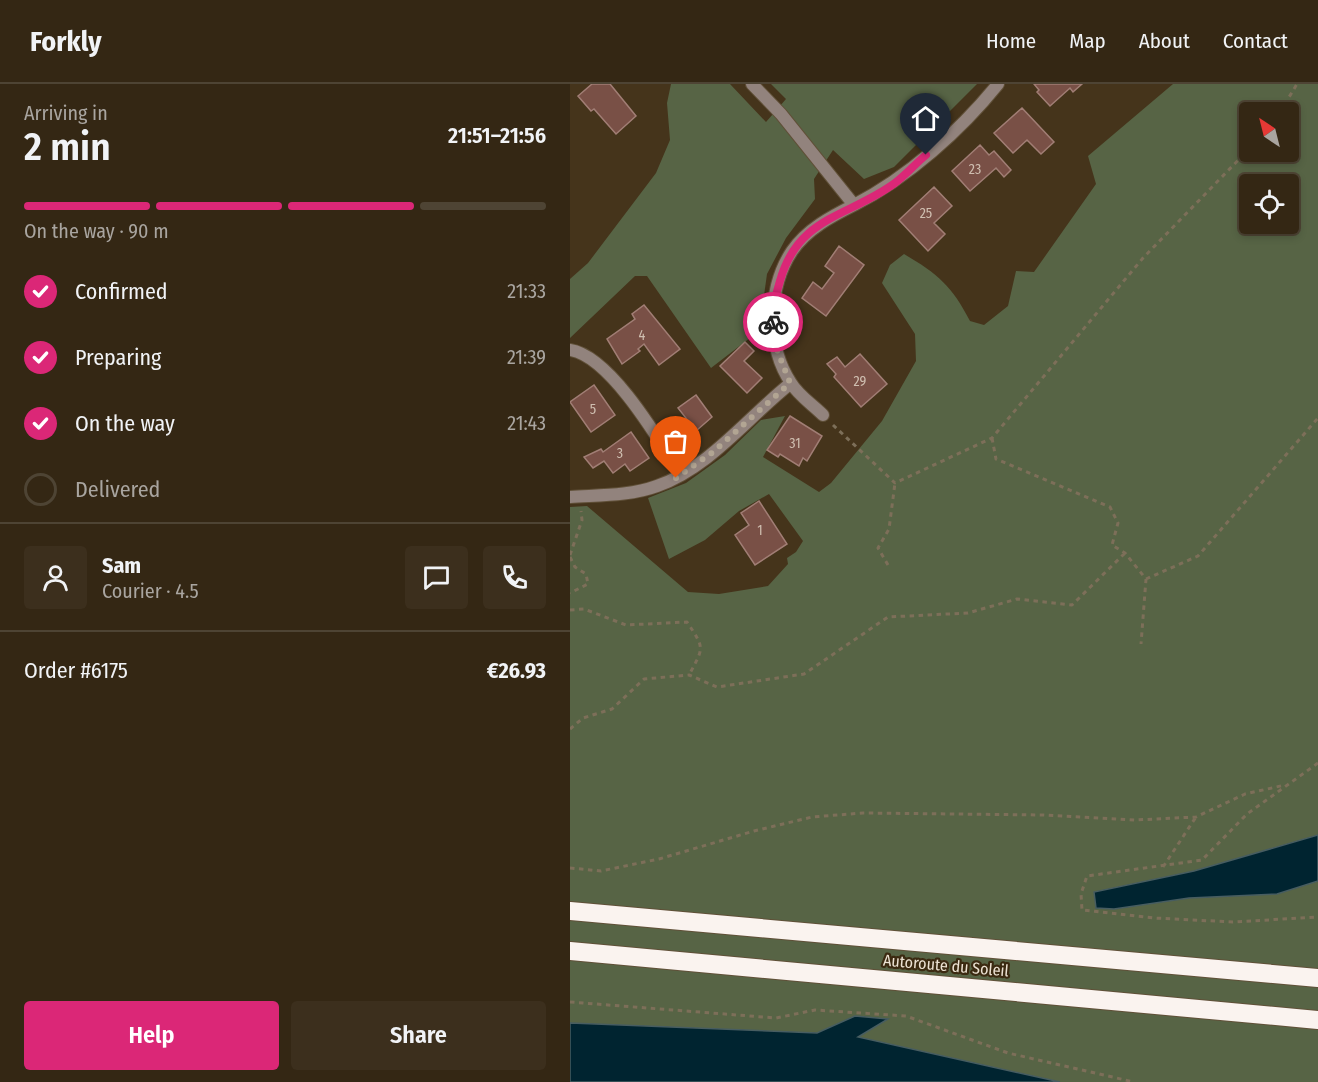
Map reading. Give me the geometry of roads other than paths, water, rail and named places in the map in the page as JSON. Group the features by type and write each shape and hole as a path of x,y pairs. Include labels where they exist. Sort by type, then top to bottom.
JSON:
{"highway":[{"name":"Autoroute du Soleil","path":"570,911 1318,978"},
{"name":"Autoroute du Soleil","path":"570,951 1318,1020"}],"street":[{"path":"752,84 781,114 854,205"},
{"path":"824,415 790,383 776,347 773,316 783,269 793,250 823,221 894,183 957,126 998,84"},
{"path":"570,351 581,352 603,366 681,475"},
{"path":"570,497 655,487 681,475 713,452 790,383"}],"water":[{"path":"1318,835 1318,881 1277,894 1189,898 1114,909 1096,908 1094,892 1194,871"},
{"path":"855,1016 888,1019 858,1037 1060,1082 570,1082 570,1023 817,1033"}]}
